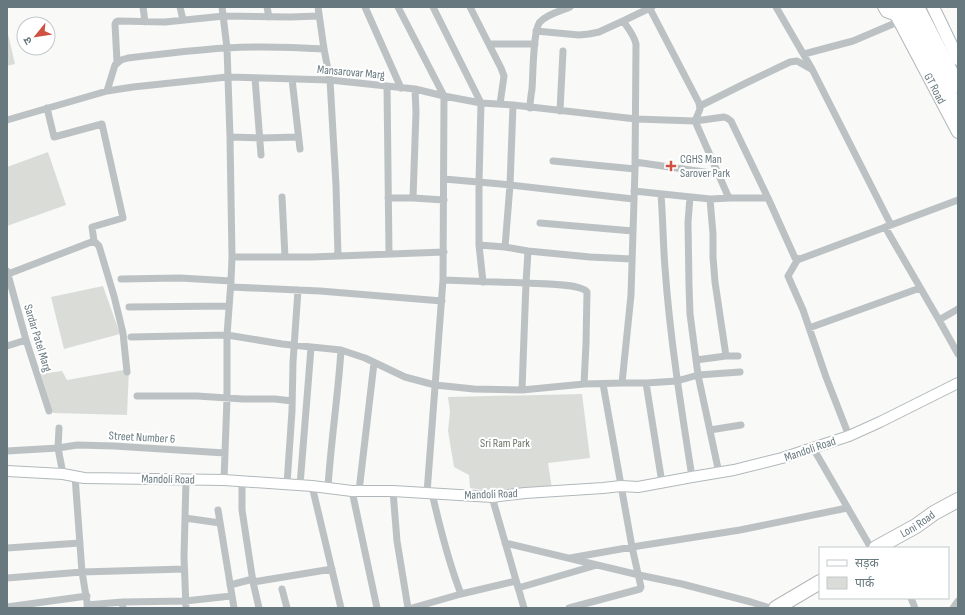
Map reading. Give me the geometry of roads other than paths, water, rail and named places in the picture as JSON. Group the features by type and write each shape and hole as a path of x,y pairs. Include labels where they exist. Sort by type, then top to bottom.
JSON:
{"highway":[{"path":"917,7 958,86"},
{"path":"898,13 958,111"},
{"name":"Loni Road","path":"885,547 934,512 958,500"},
{"name":"Loni Road","path":"885,547 958,508"},
{"path":"776,608 819,583"},
{"path":"789,608 819,590"}],"main road":[{"path":"935,9 958,58"},
{"name":"GT Road","path":"898,13 958,132"}],"street":[{"path":"143,7 145,22"},
{"path":"180,7 183,20"},
{"path":"222,7 226,48 230,137 232,257 227,335 227,398 224,480"},
{"path":"267,7 270,17"},
{"path":"318,7 330,80 336,185 338,256"},
{"path":"365,7 401,88"},
{"path":"398,7 444,96 443,280 429,493 444,545 461,594"},
{"path":"433,7 481,103 479,245 483,282"},
{"path":"470,7 504,76 500,104"},
{"path":"530,108 537,25 556,10 570,7"},
{"path":"536,31 579,35 599,32 650,7 700,106"},
{"path":"776,7 812,69 888,226 920,288 958,354"},
{"path":"883,7 886,12 898,13"},
{"path":"804,54 853,41 898,13"},
{"path":"107,91 117,62 115,22 164,22 224,16 319,16"},
{"path":"622,383 631,295 636,119 636,44 635,39 623,21"},
{"path":"489,44 535,44"},
{"path":"117,62 128,58 190,50 273,46 324,49"},
{"path":"560,111 563,51"},
{"path":"731,198 727,195 695,121 700,106 790,62 797,61 812,69"},
{"name":"Mansarovar Marg","path":"7,120 107,91 227,77 330,80 415,89 481,103 513,105 636,119 695,121 724,117 731,121 768,198 794,257 798,259"},
{"path":"255,78 261,155"},
{"path":"292,79 300,149"},
{"path":"387,86 389,254"},
{"path":"413,198 416,112 415,89"},
{"path":"505,247 510,185 513,105"},
{"path":"47,108 54,137 102,124 123,218 92,227 94,242 99,246 123,333 127,372"},
{"path":"230,137 298,137"},
{"path":"553,162 635,165 718,174"},
{"path":"444,179 634,195 661,195 710,199 768,198"},
{"path":"661,195 664,267 677,380 692,476"},
{"path":"282,197 285,257"},
{"path":"690,197 688,222 690,314 698,375 719,473"},
{"path":"388,198 444,200"},
{"path":"710,199 715,282 726,356"},
{"path":"849,436 826,377 803,310 788,276 798,259 958,200"},
{"path":"540,223 633,231"},
{"path":"8,273 94,242"},
{"path":"479,245 590,257 632,259"},
{"path":"522,390 528,251"},
{"path":"232,257 366,256 444,252"},
{"name":"Sardar Patel Marg","path":"8,273 26,340 49,411"},
{"path":"121,278 180,278 298,290 320,290 442,301"},
{"path":"443,280 562,285 583,288 586,290 584,384"},
{"path":"809,328 920,288"},
{"path":"287,484 298,290"},
{"path":"129,308 229,306"},
{"path":"939,320 958,309"},
{"path":"132,337 227,335 294,346 341,350 364,358 405,377 435,385 474,389 522,390 584,384 646,383 677,380 698,375 740,372"},
{"path":"7,346 26,340"},
{"path":"300,485 311,348"},
{"path":"328,487 341,350"},
{"path":"696,360 738,356"},
{"path":"374,363 355,491 377,608"},
{"path":"646,383 662,483"},
{"name":"Mandoli Road","path":"7,471 63,474 84,478 224,480 328,487 355,491 392,491 492,496 638,486 662,483 692,476 719,473 782,458 849,436 958,383"},
{"path":"569,608 640,590 641,587 632,547 603,384"},
{"path":"137,396 197,396 292,401"},
{"path":"710,430 741,425"},
{"path":"59,428 58,448 63,474"},
{"name":"Street Number 6","path":"7,452 77,445 225,453"},
{"path":"813,448 870,547"},
{"path":"74,476 82,572 88,606 186,605 231,596"},
{"path":"186,479 184,569 186,605"},
{"path":"242,481 242,510 259,608"},
{"path":"312,486 341,608"},
{"path":"392,491 397,541 408,608"},
{"path":"492,496 524,608"},
{"path":"570,558 740,530 847,508"},
{"path":"218,510 234,608"},
{"path":"185,518 220,523"},
{"path":"7,548 80,543"},
{"path":"505,543 639,576 689,586 770,608"},
{"path":"412,608 461,594 517,584 598,565"},
{"path":"7,578 82,572 184,569"},
{"path":"230,585 253,580 332,569"},
{"path":"282,589 287,608"},
{"path":"7,607 87,596"},
{"path":"912,599 916,608"},
{"path":"953,608 958,601"}],"place":[{"name":"CGHS Man Sarover Park","path":"671,166"}],"park label":[{"name":"Sri Ram Park","path":"505,443"}]}
